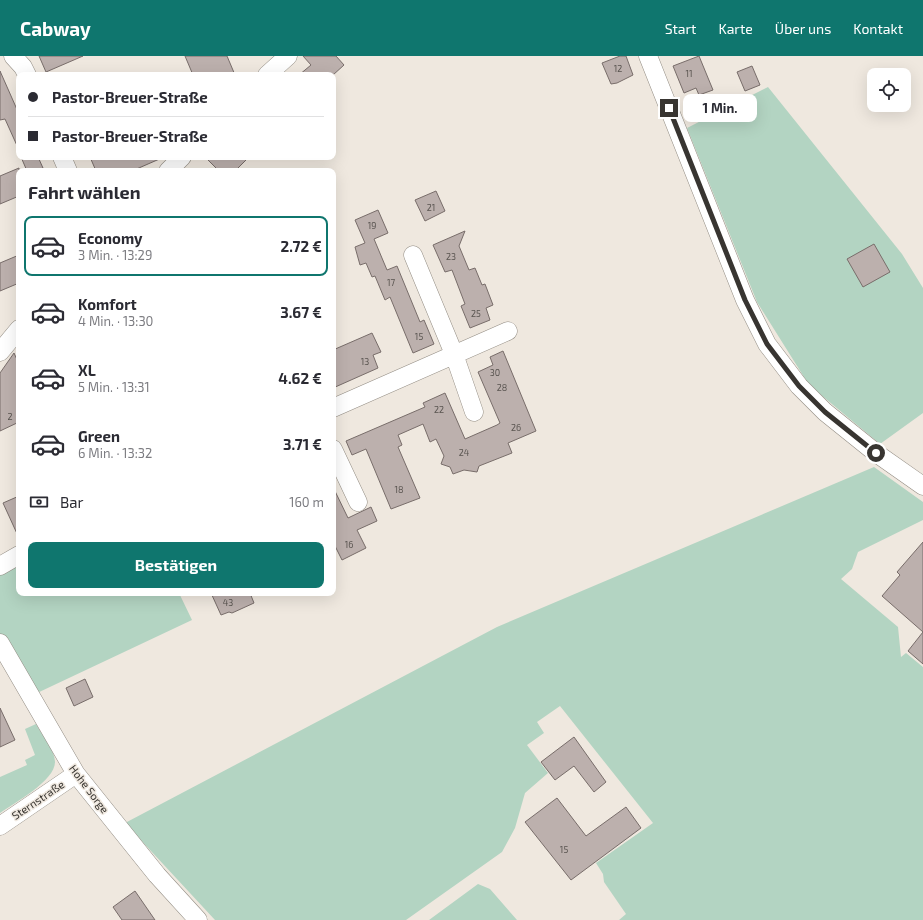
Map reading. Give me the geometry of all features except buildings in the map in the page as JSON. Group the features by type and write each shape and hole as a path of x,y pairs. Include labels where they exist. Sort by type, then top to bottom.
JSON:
{"street":[{"path":"13,56 24,67 26,72"},
{"path":"270,72 288,56"},
{"path":"648,56 745,300 767,344 799,386 825,412 876,453 923,486"},
{"path":"171,168 179,160"},
{"path":"413,255 454,354 474,412"},
{"path":"336,407 508,331"},
{"path":"0,352 16,333"},
{"path":"336,455 358,502"},
{"path":"0,566 16,557"},
{"name":"Hohe Sorge","path":"0,643 76,774 158,875 198,920"},
{"name":"Sternstraße","path":"0,826 76,774"}],"green space":[{"path":"768,87 902,254 923,288 923,413 880,444 809,385 757,302 687,128"},
{"path":"874,467 923,502 923,520 858,552 852,569 841,579 898,627 901,657 906,653 923,667 923,920 619,920 626,914 604,882 603,874 596,863 653,823 560,706 537,722 544,733 527,745 548,773 525,793 515,828 502,852 406,920 215,920 125,823 497,627"},
{"path":"16,565 16,596 180,596 192,620 35,694 0,637 0,573"},
{"path":"36,724 53,753 55,762 53,769 48,777 33,791 0,813 0,777 27,765 25,760 35,755 25,729"},
{"path":"478,884 490,889 517,920 429,920"}],"route":[{"path":"669,108 745,300 767,344 799,386 825,412 876,453"}]}
